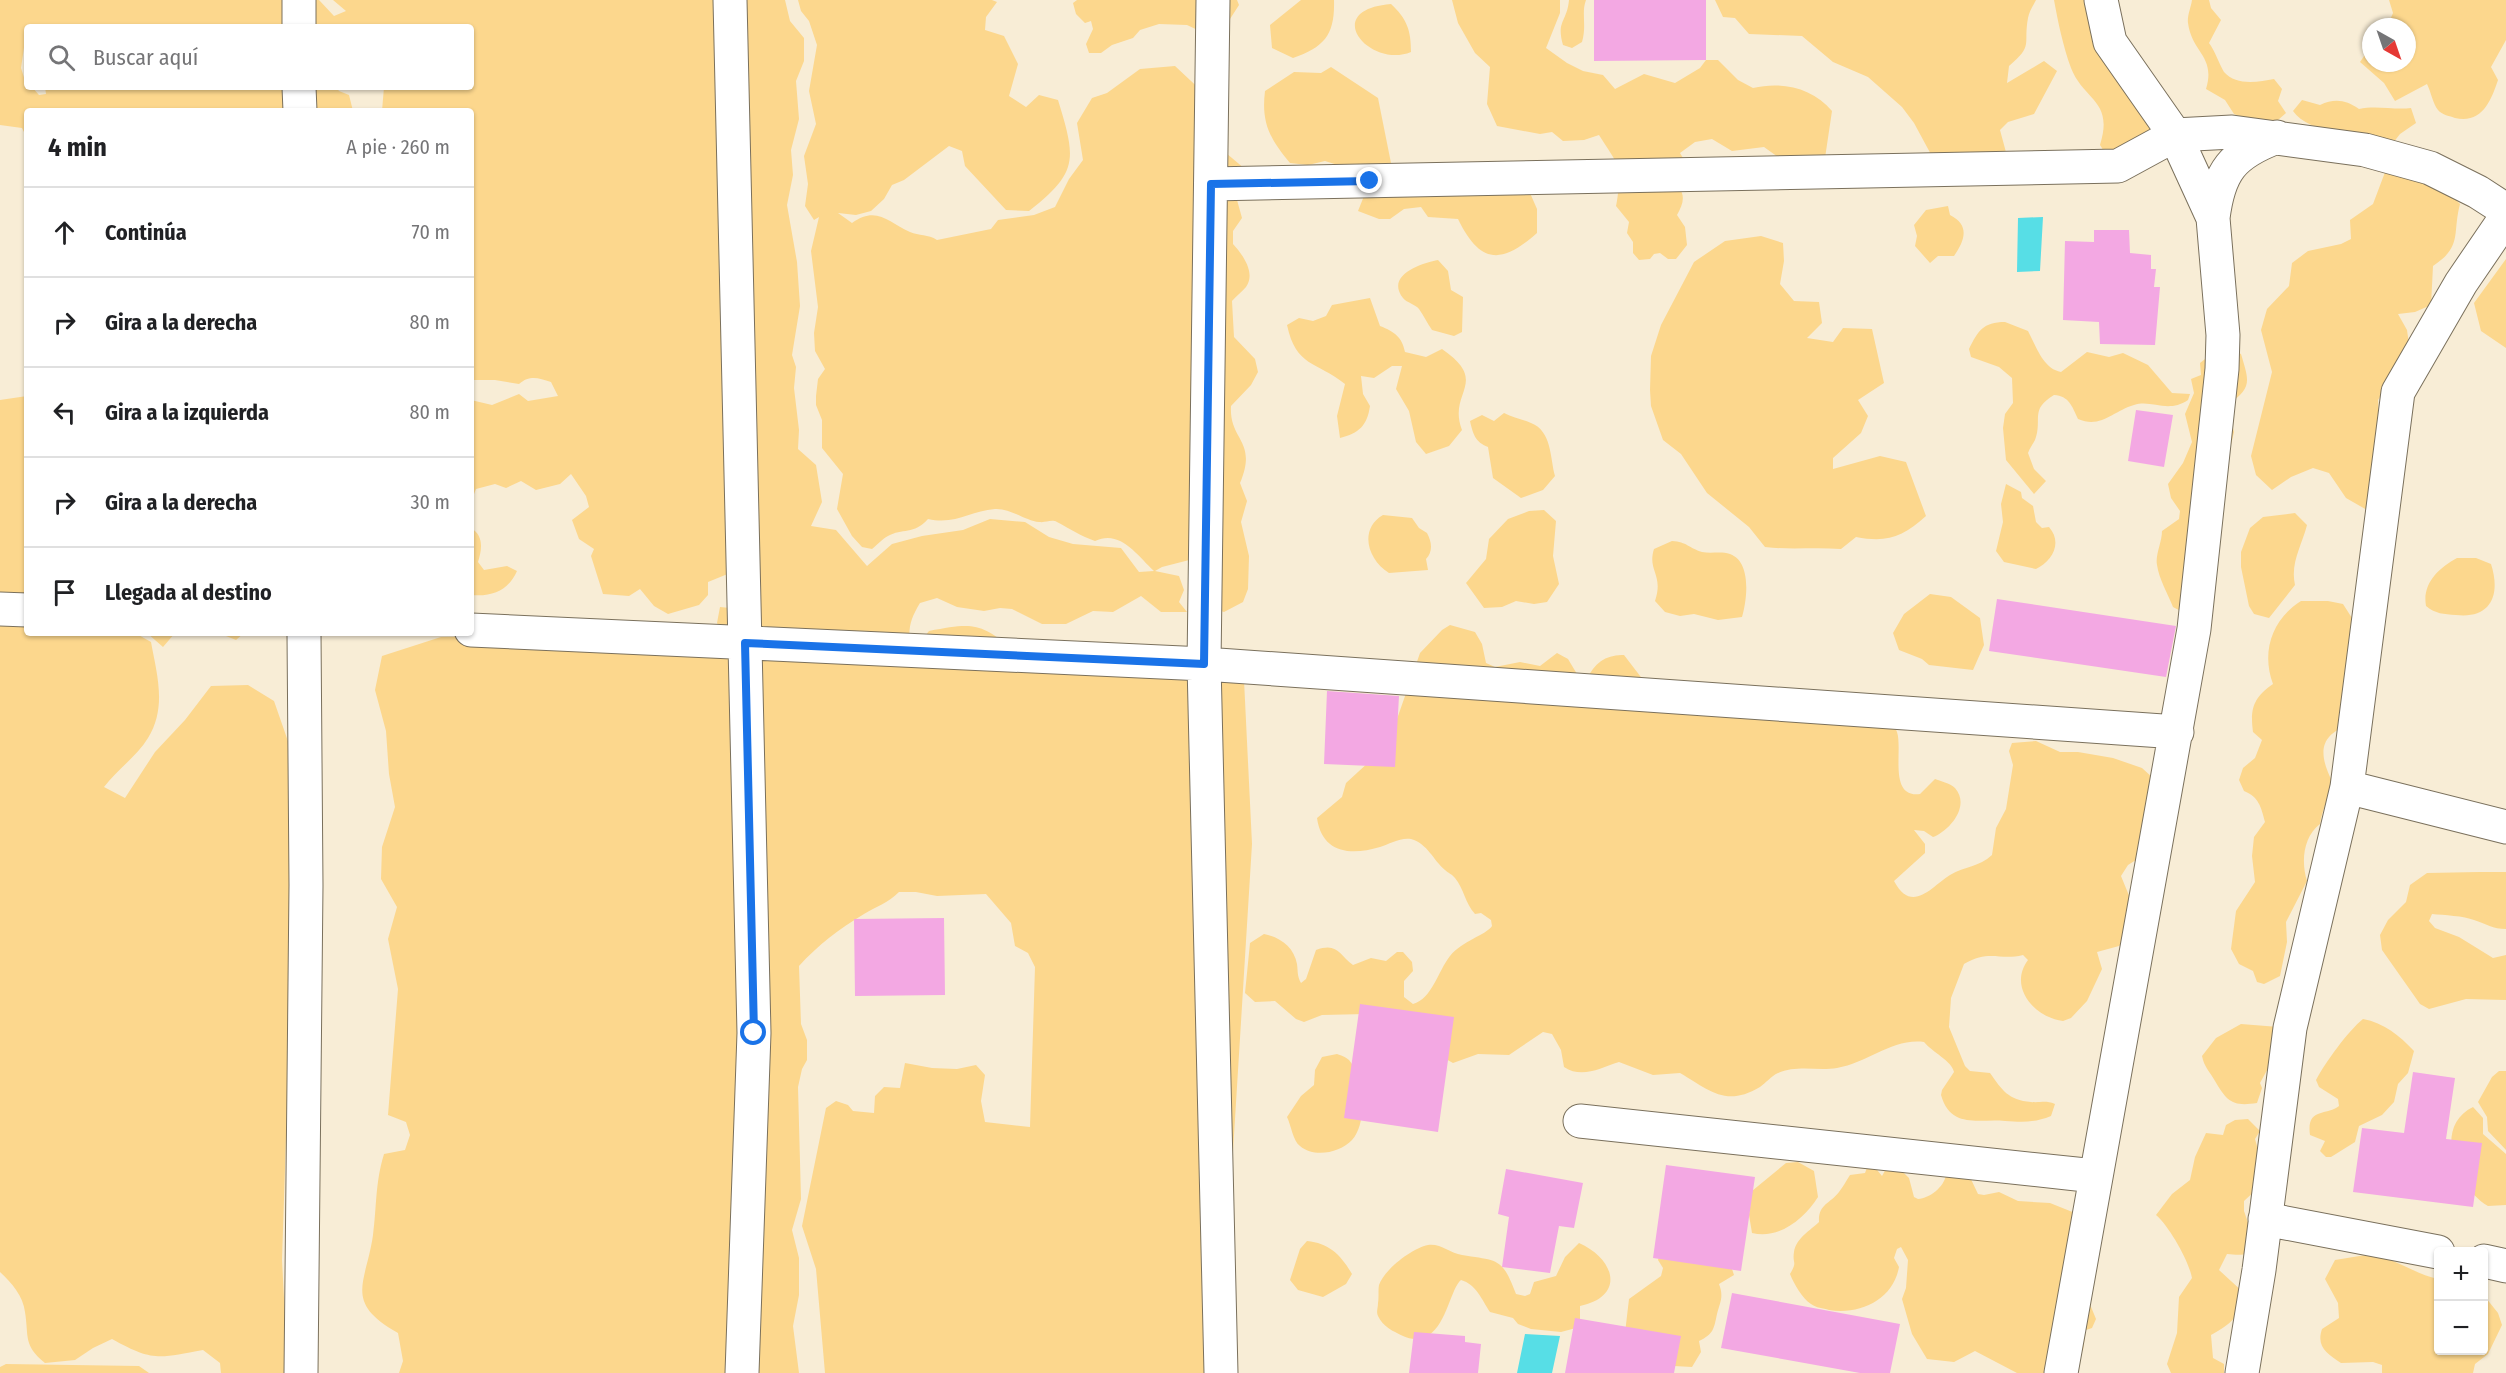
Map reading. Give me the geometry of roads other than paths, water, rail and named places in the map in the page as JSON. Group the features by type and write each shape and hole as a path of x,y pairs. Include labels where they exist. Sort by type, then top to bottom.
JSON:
{"street":[{"path":"299,0 299,24"},
{"path":"730,0 754,1033 742,1373"},
{"path":"1213,0 1204,664 1221,1373"},
{"path":"2101,0 2110,42 2175,135 2213,218"},
{"path":"299,90 300,108"},
{"path":"1211,184 2118,166 2175,135 2232,132 2366,150 2430,168 2478,192 2506,210"},
{"path":"2061,1373 2194,629 2223,369 2223,334 2213,218 2217,189 2224,173 2237,160 2258,145 2277,137"},
{"path":"2242,1373 2290,1028 2347,786 2398,392 2461,283 2506,217"},
{"path":"0,609 24,610"},
{"path":"474,630 1204,664 2177,732"},
{"path":"301,1373 306,897 304,636"},
{"path":"2347,786 2506,827"},
{"path":"1580,1121 2095,1176"},
{"path":"2265,1220 2434,1251"},
{"path":"2488,1263 2506,1266"}],"water":[{"path":"2043,217 2040,271 2017,272 2018,218"},
{"path":"1525,1334 1560,1336 1552,1373 1517,1373"}]}
